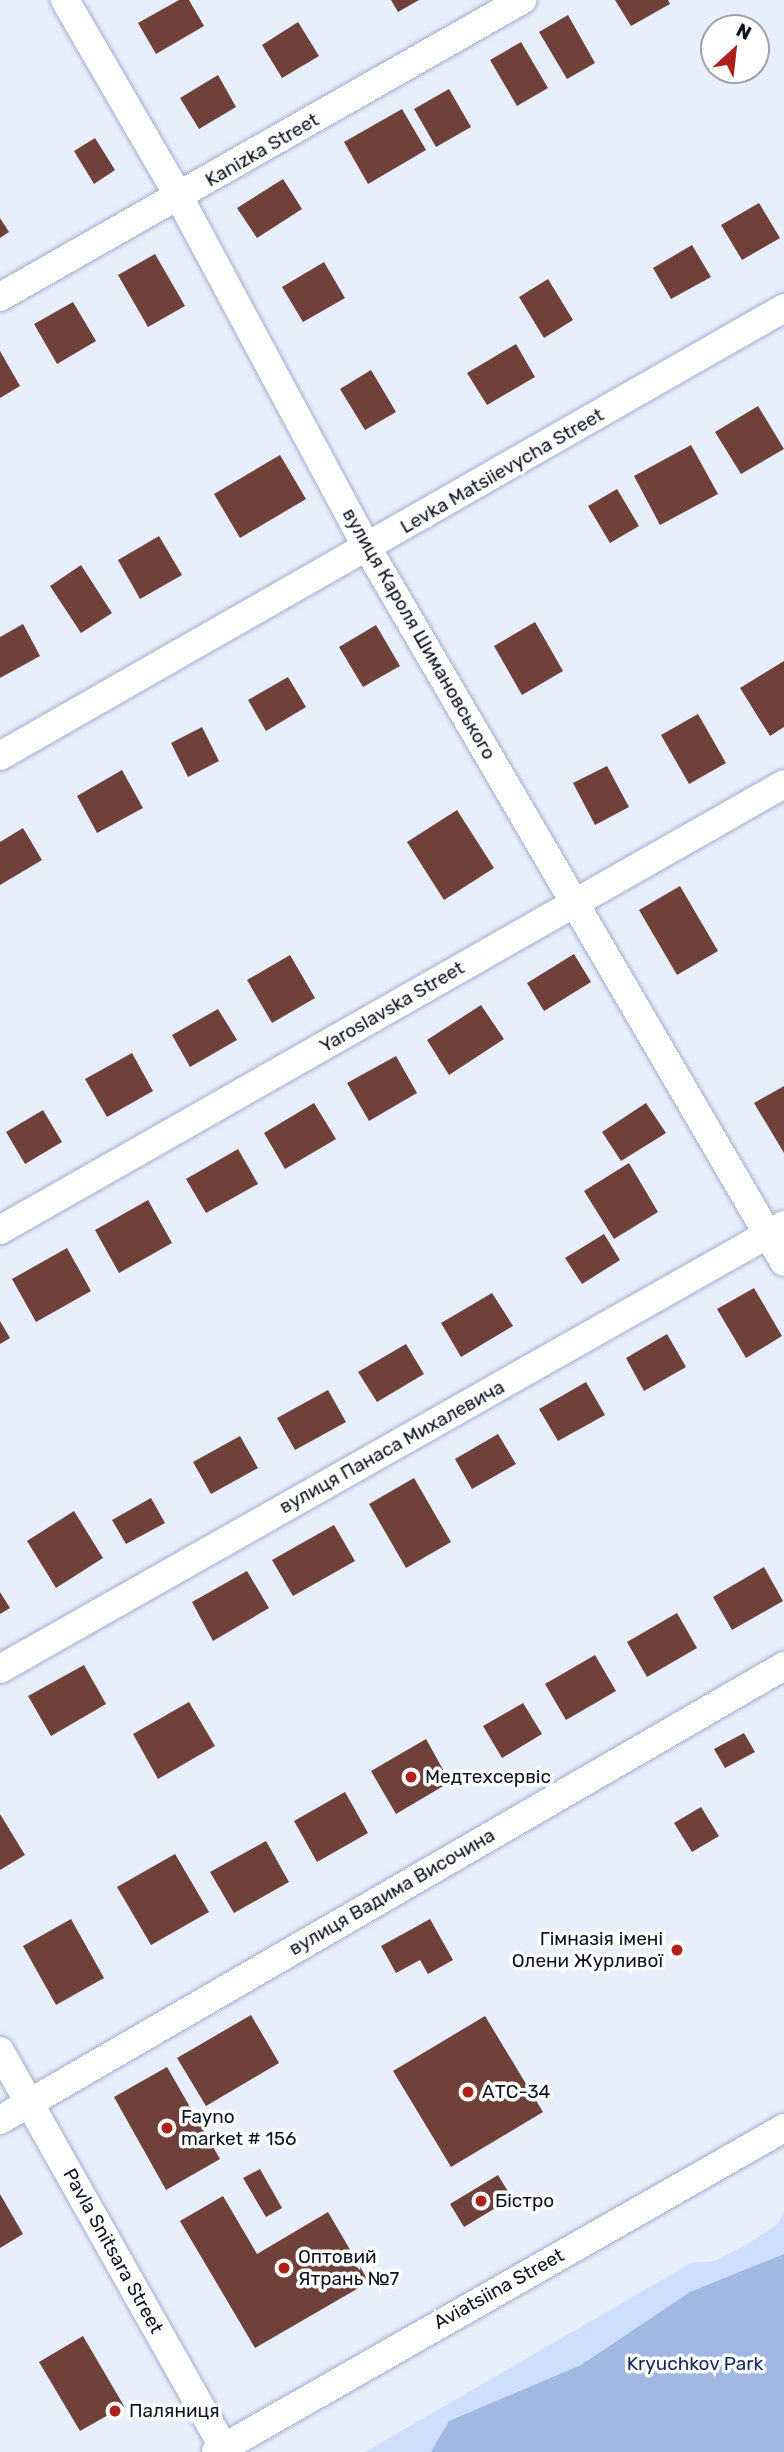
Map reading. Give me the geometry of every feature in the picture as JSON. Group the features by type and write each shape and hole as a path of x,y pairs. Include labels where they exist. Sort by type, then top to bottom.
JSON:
{"street":[{"name":"вулиця Кароля Шимановського","path":"65,0 178,198 368,549 574,904 776,1230 784,1262"},
{"name":"Kanizka Street","path":"0,298 522,0"},
{"name":"Levka Matsiievycha Street","path":"0,756 368,549 784,308"},
{"name":"Yaroslavska Street","path":"0,1230 784,784"},
{"name":"вулиця Панаса Михалевича","path":"0,1669 776,1230"},
{"name":"вулиця Вадима Височина","path":"0,2120 784,1666"},
{"name":"Pavla Snitsara Street","path":"0,2051 221,2451"},
{"name":"Aviatsiina Street","path":"221,2451 784,2129"}],"green space":[{"name":"Kryuchkov Park","path":"784,2212 784,2452 365,2452 691,2263 714,2261 746,2245 778,2224"},
{"name":"Kryuchkov Park","path":"784,2254 784,2452 431,2452 449,2421 581,2365 690,2292"}],"building":[{"path":"179,0 189,0 204,26 156,54 138,23"},
{"path":"391,0 419,0 398,12"},
{"path":"615,0 668,0 670,4 631,26"},
{"path":"568,15 595,63 567,79 539,32"},
{"path":"298,22 319,56 282,78 262,45"},
{"path":"521,42 548,88 517,106 490,60"},
{"path":"218,75 236,107 199,129 180,98"},
{"path":"449,89 471,127 436,147 414,109"},
{"path":"402,109 426,150 368,184 344,142"},
{"path":"95,138 115,170 94,184 74,151"},
{"path":"283,179 302,209 257,238 237,208"},
{"path":"759,203 780,238 742,260 721,225"},
{"path":"0,218 9,232 0,238"},
{"path":"692,245 711,277 671,299 653,268"},
{"path":"155,254 185,306 148,327 118,275"},
{"path":"324,262 345,298 303,322 282,287"},
{"path":"548,279 573,320 544,338 519,297"},
{"path":"73,302 96,341 57,364 34,324"},
{"path":"516,344 535,377 487,405 467,373"},
{"path":"0,351 20,386 0,398"},
{"path":"371,370 396,412 365,430 340,389"},
{"path":"758,406 784,449 741,474 715,432"},
{"path":"691,445 718,494 660,525 634,476"},
{"path":"280,455 306,499 240,538 214,494"},
{"path":"617,489 639,526 610,543 588,506"},
{"path":"159,536 182,575 140,599 118,560"},
{"path":"81,565 112,613 81,633 50,586"},
{"path":"535,622 563,671 522,695 494,646"},
{"path":"23,624 40,656 0,678 0,637"},
{"path":"376,625 400,666 363,687 339,647"},
{"path":"784,661 784,727 770,736 740,688"},
{"path":"288,677 306,707 266,731 248,700"},
{"path":"698,714 726,763 689,784 661,735"},
{"path":"202,727 219,761 188,777 171,743"},
{"path":"607,766 629,807 595,825 573,783"},
{"path":"122,770 143,808 97,833 77,796"},
{"path":"457,810 494,868 444,900 407,842"},
{"path":"23,828 42,860 0,885 0,842"},
{"path":"680,886 718,951 677,975 639,910"},
{"path":"574,954 591,982 544,1011 527,983"},
{"path":"290,955 315,998 272,1023 247,980"},
{"path":"481,1005 504,1039 449,1075 427,1040"},
{"path":"218,1009 237,1040 190,1067 172,1035"},
{"path":"132,1053 153,1091 107,1117 85,1079"},
{"path":"396,1056 417,1093 369,1121 347,1083"},
{"path":"784,1086 784,1153 754,1103"},
{"path":"314,1103 336,1139 285,1169 264,1133"},
{"path":"646,1103 666,1133 621,1161 602,1132"},
{"path":"43,1110 62,1142 25,1164 6,1132"},
{"path":"238,1149 258,1184 206,1213 186,1179"},
{"path":"629,1163 658,1212 614,1239 584,1191"},
{"path":"148,1200 172,1243 119,1273 95,1230"},
{"path":"604,1234 620,1260 582,1284 565,1258"},
{"path":"67,1248 91,1291 36,1322 12,1279"},
{"path":"754,1288 782,1336 746,1358 717,1309"},
{"path":"492,1293 513,1326 461,1357 441,1323"},
{"path":"0,1321 10,1338 0,1344"},
{"path":"667,1334 686,1367 644,1391 626,1358"},
{"path":"406,1344 424,1374 377,1402 358,1372"},
{"path":"586,1382 605,1415 558,1441 539,1409"},
{"path":"328,1390 346,1422 295,1450 277,1418"},
{"path":"498,1434 516,1464 472,1489 455,1459"},
{"path":"240,1436 258,1468 211,1494 193,1462"},
{"path":"414,1478 451,1542 406,1568 369,1504"},
{"path":"151,1498 165,1523 126,1544 112,1520"},
{"path":"74,1511 103,1558 56,1588 27,1541"},
{"path":"334,1525 355,1561 293,1596 272,1560"},
{"path":"764,1567 783,1601 732,1630 713,1597"},
{"path":"247,1571 269,1608 213,1641 192,1602"},
{"path":"0,1592 10,1608 0,1614"},
{"path":"677,1613 697,1648 647,1677 627,1642"},
{"path":"595,1655 616,1691 566,1720 545,1684"},
{"path":"84,1665 106,1704 51,1736 28,1696"},
{"path":"189,1702 215,1746 158,1779 133,1734"},
{"path":"523,1703 542,1734 502,1758 483,1726"},
{"path":"744,1733 755,1752 725,1768 714,1749"},
{"name":"Медтехсервіс","path":"426,1739 450,1782 396,1814 371,1771"},
{"path":"345,1792 368,1833 317,1862 294,1821"},
{"path":"701,1807 719,1836 692,1852 674,1823"},
{"path":"0,1814 25,1855 0,1870"},
{"path":"266,1841 289,1882 234,1913 210,1872"},
{"path":"175,1854 209,1912 151,1945 117,1887"},
{"path":"71,1919 104,1978 56,2005 23,1946"},
{"path":"430,1919 453,1960 428,1974 420,1960 396,1973 381,1946"},
{"path":"251,2015 279,2063 206,2106 177,2058"},
{"name":"АТС-34","path":"485,2016 543,2112 451,2167 393,2071"},
{"name":"Fayno market # 156","path":"167,2067 220,2159 166,2190 114,2097"},
{"path":"260,2169 282,2208 266,2217 243,2178"},
{"name":"Бістро","path":"498,2175 512,2198 464,2227 450,2204"},
{"path":"0,2194 23,2234 0,2248"},
{"name":"Оптовий Ятрань №7","path":"223,2196 257,2254 328,2212 369,2282 255,2348 180,2221"},
{"path":"83,2336 124,2406 80,2431 39,2362"}],"place":[{"name":"Медтехсервіс","path":"411,1777"},
{"name":"Гімназія імені Олени Журливої","path":"677,1950"},
{"name":"АТС-34","path":"468,2092"},
{"name":"Fayno market # 156","path":"167,2128"},
{"name":"Бістро","path":"481,2201"},
{"name":"Оптовий Ятрань №7","path":"284,2268"},
{"name":"Паляниця","path":"115,2411"}]}
